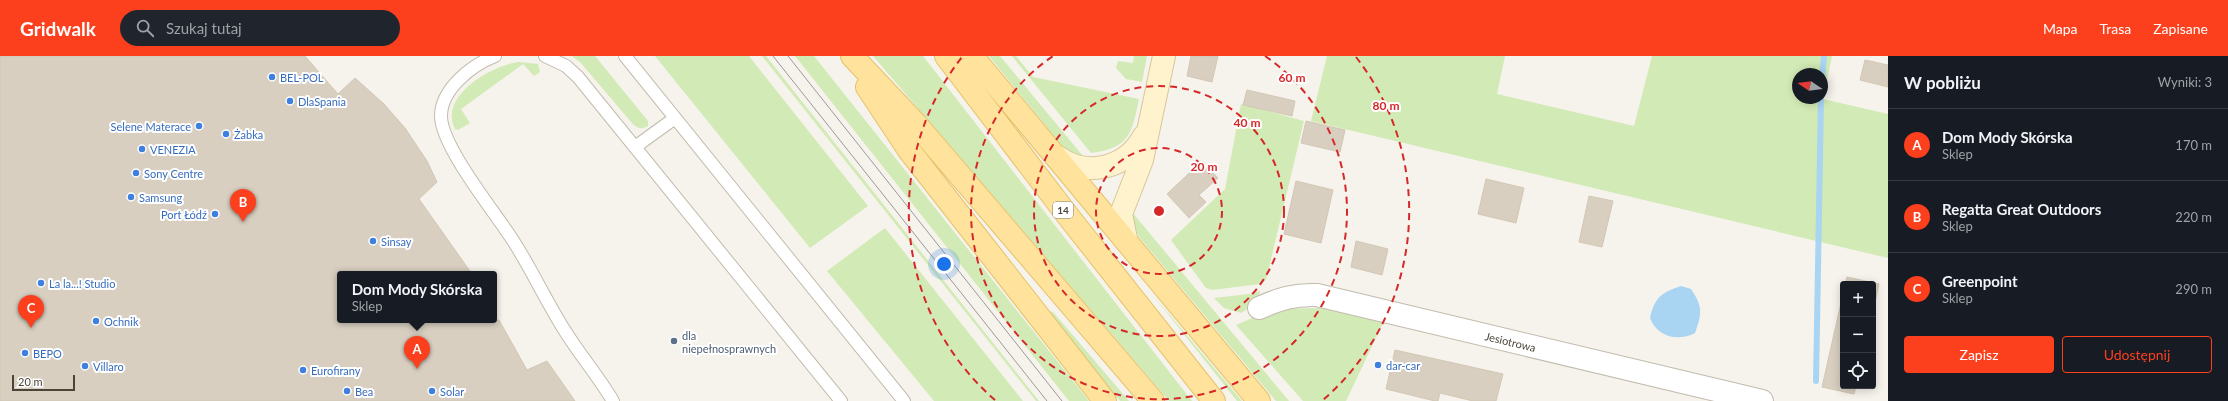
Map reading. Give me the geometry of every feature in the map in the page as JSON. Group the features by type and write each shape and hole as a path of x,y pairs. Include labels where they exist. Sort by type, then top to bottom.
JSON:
{"main road":[{"path":"846,56 908,148 1105,401"},
{"path":"852,56 916,124 1153,401"},
{"name":"14","path":"946,56 1053,197 1214,401"},
{"path":"972,56 1058,157 1259,401"}],"street":[{"path":"1126,239 1121,221 1121,214 1142,160 1164,56"},
{"path":"1058,157 1073,166 1084,168 1100,168 1114,164 1135,152 1150,125"},
{"name":"Jesiotrowa","path":"1259,308 1280,298 1298,295 1317,295 1762,401"}],"lane":[{"path":"495,56 474,68 457,81 447,95 441,116 445,138 513,240 565,332 598,374 613,401"},
{"path":"545,56 566,66 578,77 840,401"},
{"path":"625,56 904,401"},
{"path":"635,147 674,118"}],"green space":[{"path":"572,56 595,56 648,121 648,126 641,128 634,125 580,62"},
{"path":"655,56 749,56 868,206 810,248"},
{"path":"762,56 766,56 1039,401 1036,401"},
{"path":"795,56 814,56 1089,401 1069,401"},
{"path":"873,56 923,56 1192,401 1169,401"},
{"path":"989,56 1000,56 1083,156 1071,152 1062,146"},
{"path":"1012,56 1016,56 1033,77 1139,99 1134,121 1127,137 1114,147 1104,151 1091,153"},
{"path":"1134,56 1147,56 1142,82 1126,79 1116,68 1118,61 1133,63"},
{"path":"1327,56 1505,56 1497,94 1634,126 1652,56 1832,56 1828,75 1828,68 1792,68 1792,104 1828,104 1828,100 1888,114 1888,258 1311,121"},
{"path":"519,62 538,64 540,72 534,76 523,64 461,109 470,123 458,130 455,129 452,117 454,105 470,84 495,69"},
{"path":"1241,104 1304,121 1266,280 1260,284 1212,290 1206,288 1171,240 1225,189"},
{"path":"1132,212 1289,401 1276,401 1139,237 1134,227"},
{"path":"885,228 1023,401 934,401 827,271"},
{"path":"1260,291 1258,299 1254,305 1241,313 1224,308 1214,298 1249,294"},
{"path":"1152,294 1242,401 1237,401"},
{"path":"1322,308 1365,313 1383,323 1346,401 1303,401 1236,325 1273,309"},
{"path":"1051,311 1129,401 1120,401 1050,314"}],"water":[{"path":"1681,286 1691,289 1698,301 1700,310 1699,320 1695,333 1682,337 1669,336 1658,330 1650,318 1654,305 1660,297 1664,293"}],"building":[{"name":"Port Łódź","path":"0,56 305,56 338,94 355,78 384,104 405,128 427,161 437,182 419,199 470,271 337,271 337,323 497,323 497,320 499,320 527,370 547,361 575,401 0,401"},
{"path":"1191,56 1218,56 1212,82 1187,76"},
{"path":"1865,60 1888,65 1888,87 1860,80"},
{"path":"1247,90 1295,101 1292,116 1243,105"},
{"path":"1306,121 1345,130 1340,152 1301,143"},
{"path":"1202,161 1218,178 1199,195 1206,202 1189,218 1167,194"},
{"path":"1486,179 1524,188 1516,223 1478,214"},
{"path":"1296,181 1333,190 1321,243 1284,234"},
{"path":"1589,196 1613,201 1602,247 1579,242"},
{"path":"1356,241 1388,249 1382,275 1351,267"},
{"path":"1847,277 1865,281 1846,281"},
{"path":"1876,283 1879,284 1876,298"},
{"path":"1840,307 1840,389 1855,389 1854,394 1822,387"},
{"path":"1395,350 1503,374 1496,401 1473,401 1440,393 1438,401 1435,401 1386,389"}],"waterway":[{"path":"1823,68 1824,56"},
{"path":"1816,381 1821,104"}],"tram line":[{"path":"773,56 1047,401"},
{"path":"788,56 1062,401"}],"place":[{"name":"BEL-POL","path":"272,77"},
{"name":"DlaSpania","path":"290,101"},
{"name":"Selene Materace","path":"199,126"},
{"name":"Żabka","path":"226,134"},
{"name":"VENEZIA","path":"142,149"},
{"name":"Sony Centre","path":"136,173"},
{"name":"Samsung","path":"131,197"},
{"name":"Port Łódź","path":"215,214"},
{"name":"Regatta Great Outdoors","path":"243,222"},
{"name":"Sinsay","path":"373,241"},
{"name":"La la...! Studio","path":"41,283"},
{"name":"Ochnik","path":"96,321"},
{"name":"Greenpoint","path":"31,328"},
{"name":"dla niepełnosprawnych","path":"674,341"},
{"name":"BEPO","path":"25,353"},
{"name":"dar-car","path":"1378,365"},
{"name":"Villaro","path":"85,366"},
{"name":"Dom Mody Skórska","path":"417,369"},
{"name":"Eurofirany","path":"303,370"},
{"name":"Bea","path":"347,391"},
{"name":"Solar","path":"432,391"}]}
